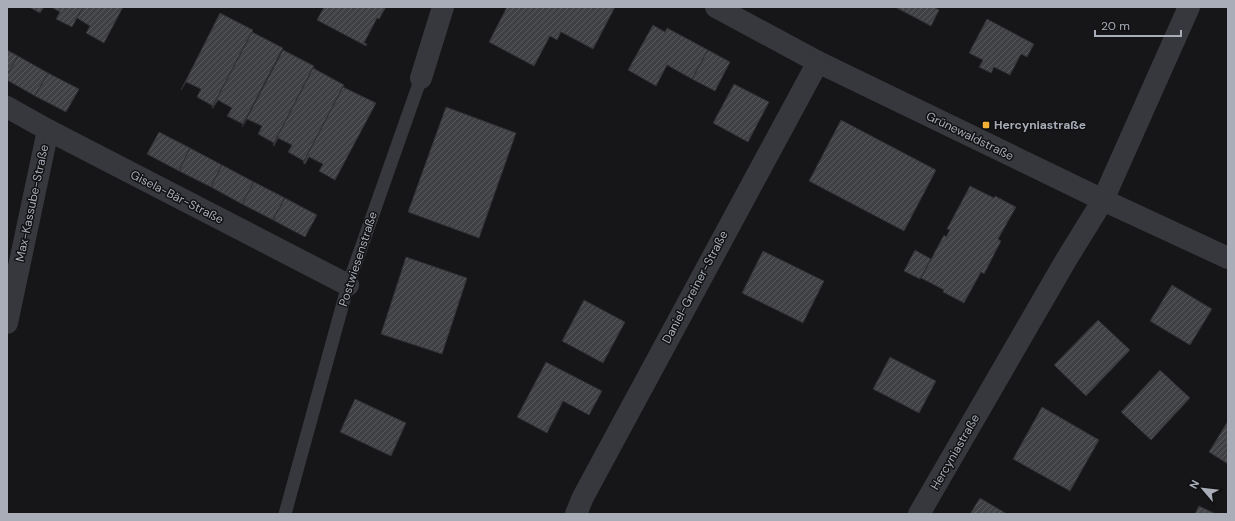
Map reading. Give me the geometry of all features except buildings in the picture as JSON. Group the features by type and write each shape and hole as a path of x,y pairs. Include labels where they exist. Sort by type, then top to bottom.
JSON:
{"street":[{"name":"Postwiesenstraße","path":"420,78 443,7"},
{"name":"Grünewaldstraße","path":"716,7 818,62 1102,200 1228,258"},
{"name":"Hercyniastraße","path":"919,514 1102,200 1189,7"},
{"name":"Daniel-Greiner-Straße","path":"576,514 583,497 645,380 818,62"},
{"name":"Gisela-Bär-Straße","path":"7,107 48,130 348,285"},
{"name":"Max-Kassube-Straße","path":"7,323 48,130"}],"lane":[{"name":"Postwiesenstraße","path":"285,514 348,285 420,78"}],"place":[{"name":"Hercyniastraße","path":"986,125"}]}
